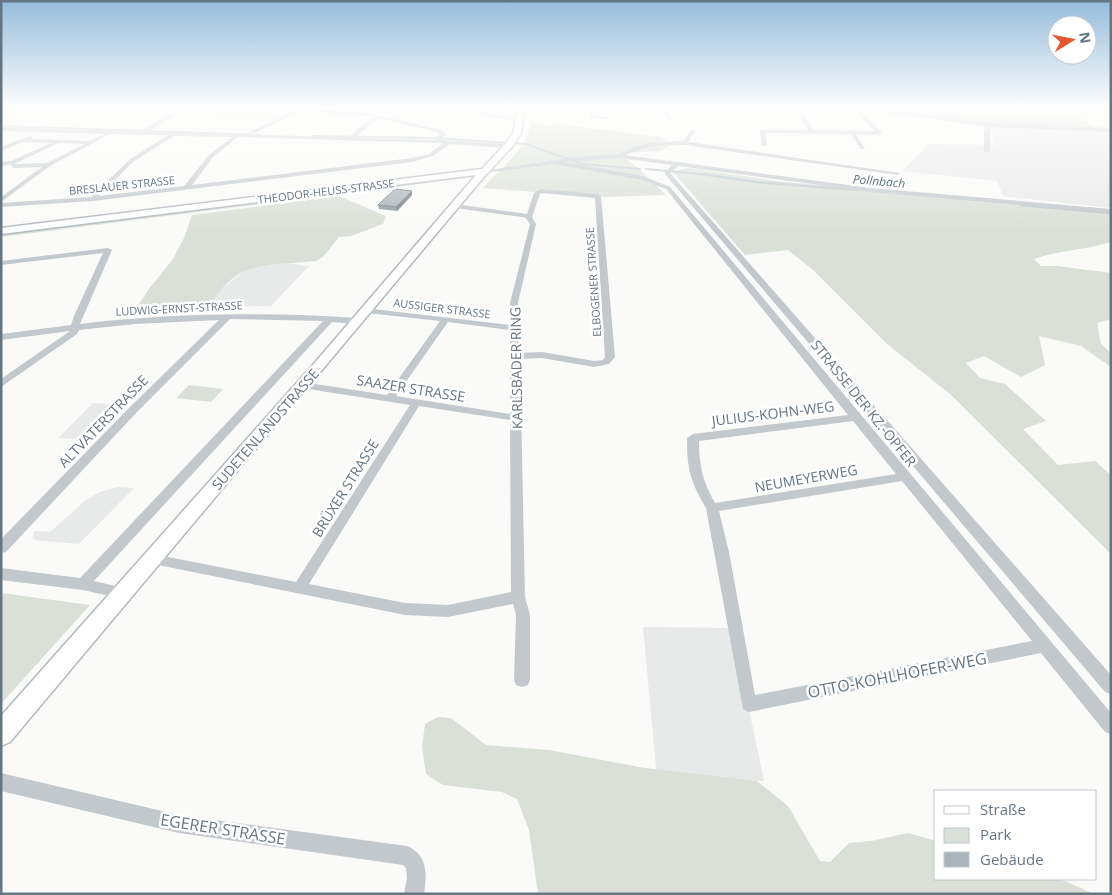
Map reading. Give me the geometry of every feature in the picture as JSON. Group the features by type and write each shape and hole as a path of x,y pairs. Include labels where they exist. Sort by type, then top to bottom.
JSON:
{"street":[{"path":"1,171 7,164 44,149"},
{"path":"1,200 48,164 78,149"},
{"path":"93,199 131,161 150,149"},
{"path":"186,188 211,156 221,149"},
{"name":"BRESLAUER STRASSE","path":"1,205 93,199 418,159 431,155 440,149"},
{"name":"SUDETENLANDSTRASSE","path":"1,734 505,149"},
{"path":"620,156 632,149"},
{"path":"724,149 897,174"},
{"name":"THEODOR-HEUSS-STRASSE","path":"1,231 577,158 620,156 871,190 1111,211"},
{"name":"STRASSE DER KZ.-OPFER","path":"555,162 572,167 614,173 660,183 668,188 1111,726"},
{"path":"7,164 48,164"},
{"path":"676,164 667,173 1111,687"},
{"name":"ELBOGENER STRASSE","path":"516,356 542,355 594,364 606,362 610,357 598,196 537,192 529,217"},
{"path":"455,206 529,217"},
{"name":"KARLSBADER RING","path":"522,680 523,615 518,597 514,303 533,224 529,217"},
{"path":"1,263 108,250 78,316 76,326 65,339 1,384"},
{"name":"LUDWIG-ERNST-STRASSE","path":"1,336 76,326 170,318 228,316 330,318 362,316"},
{"name":"ALTVATERSTRASSE","path":"1,548 133,410 228,316"},
{"name":"AUSSIGER STRASSE","path":"362,316 445,320 515,328"},
{"name":"SUDETENLANDSTRASSE","path":"83,584 330,318"},
{"path":"390,398 445,320"},
{"name":"SAAZER STRASSE","path":"302,385 516,418"},
{"name":"BRÜXER STRASSE","path":"298,589 416,403"},
{"name":"JULIUS-KOHN-WEG","path":"712,508 699,486 693,459 693,438 857,417"},
{"name":"NEUMEYERWEG","path":"712,508 904,476"},
{"name":"OTTO-KOHLHOFER-WEG","path":"712,508 749,704 1045,645"},
{"path":"153,559 405,609 426,611 448,610 518,597"},
{"path":"1,574 83,584 123,593"},
{"name":"EGERER STRASSE","path":"1,782 179,824 406,856 416,863 417,878 414,894"}],"shaded area":[{"path":"924,149 1111,149 1111,208 1003,196 997,181 902,171"},
{"path":"279,262 309,266 271,306 210,307 218,292 244,271 263,264"},
{"path":"93,403 118,405 111,412 102,412 75,439 58,438"},
{"path":"118,487 134,488 79,544 34,540 32,537 35,531 50,532 86,500 100,492"},
{"path":"643,627 732,628 764,781 657,779"}],"green space":[{"path":"520,149 665,149 661,151 617,153 638,168 666,195 603,197 483,188"},
{"path":"688,168 777,181 1111,212 1111,242 1034,259 1041,266 1057,266 1111,273 1111,319 1097,323 1101,344 1111,353 1111,367 1081,346 1039,336 1045,365 1021,377 984,356 966,363 980,378 1005,384 1046,421 1023,429 1058,465 1095,461 1111,475 1111,554 950,394 887,344 813,270 788,250 745,255 673,172"},
{"path":"460,177 466,178 1,237 1,234"},
{"path":"339,196 386,216 383,224 351,236 339,237 323,257 316,261 269,265 243,272 220,291 210,307 133,313 173,259 184,238 192,215"},
{"path":"189,385 223,389 211,402 176,398"},
{"path":"1,593 90,605 1,704"},
{"path":"438,717 451,718 486,745 549,750 645,768 757,781 788,806 820,861 830,862 849,843 871,841 908,833 934,840 934,880 1059,880 1094,894 538,894 529,830 517,799 502,792 443,785 426,774 422,747 425,724"}],"building":[{"path":"395,189 412,191 396,207 378,205"}],"waterway":[{"name":"Pollnbach","path":"539,149 582,164 640,169"},
{"name":"Pollnbach","path":"646,169 705,174"},
{"name":"Pollnbach","path":"705,174 711,175"},
{"name":"Pollnbach","path":"705,174 756,182 858,190"},
{"name":"Pollnbach","path":"1021,205 1111,213"}]}
